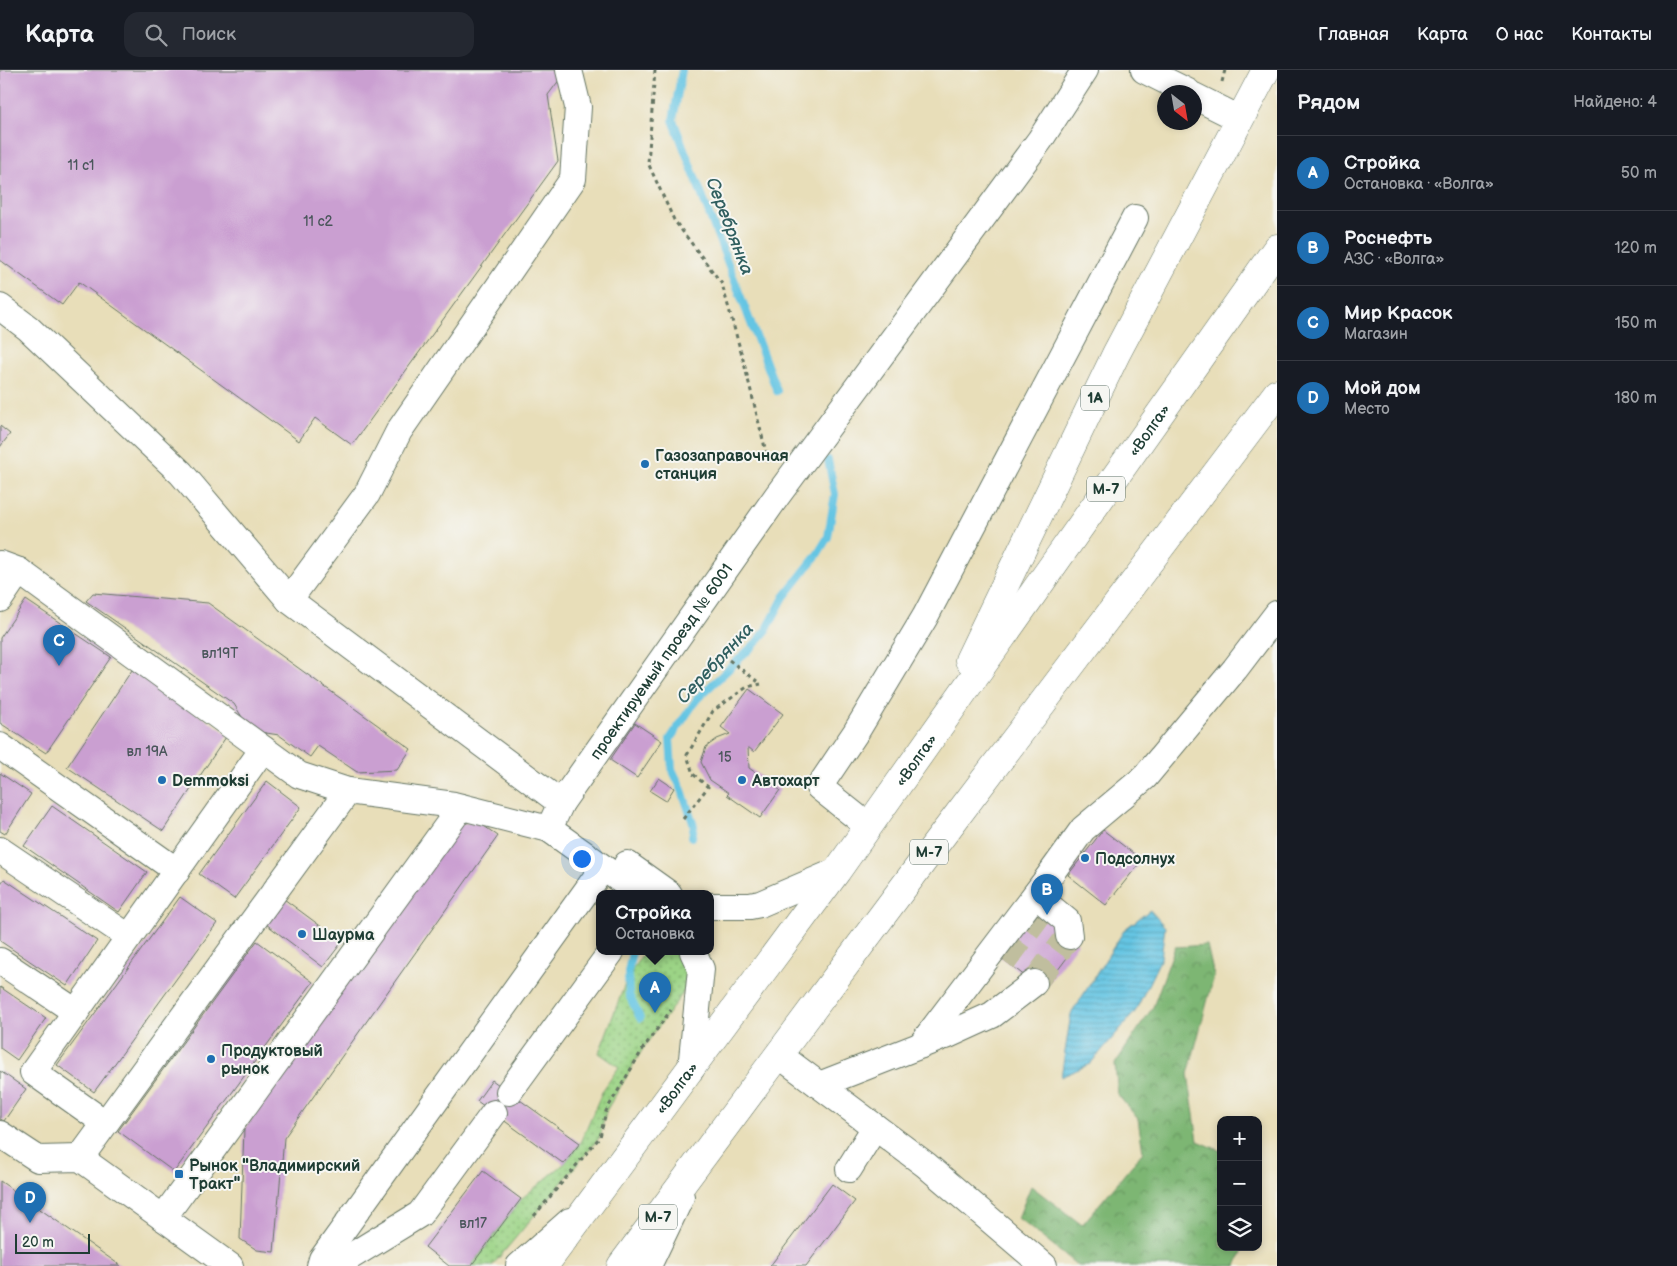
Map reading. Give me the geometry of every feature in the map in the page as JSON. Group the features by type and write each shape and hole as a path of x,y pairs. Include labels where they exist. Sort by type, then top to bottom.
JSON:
{"highway":[{"name":"1A","path":"935,730 1116,354 1266,70"},
{"name":"«Волга»","path":"544,1266 595,1200 837,871 1277,248"},
{"name":"М-7","path":"622,1266 929,853 1277,392"}],"street":[{"path":"289,600 367,494 399,431 573,179 578,107 569,70"},
{"name":"проектируемый проезд № 6001","path":"555,815 777,496 1040,140 1084,70"},
{"path":"1144,70 1174,85"},
{"path":"1202,100 1240,119"},
{"path":"868,826 819,787 856,732 925,617 1135,218"},
{"path":"0,307 28,328 181,473 289,600 555,815 663,890"},
{"path":"0,599 9,568 299,776 348,792 460,807 555,815 603,868 634,890"},
{"path":"921,1045 1042,899 1083,829 1145,777 1235,669 1277,614"},
{"path":"0,746 176,870"},
{"path":"105,1123 34,1072 263,749"},
{"path":"80,1158 348,792"},
{"path":"163,1218 460,807"},
{"path":"0,850 129,937"},
{"path":"320,1266 322,1259 603,868"},
{"path":"714,906 750,906 760,904 837,871"},
{"path":"1042,899 1067,921 1069,936"},
{"path":"509,1092 609,955"},
{"path":"691,1069 701,969 694,955"},
{"path":"0,961 76,1012"},
{"path":"946,1036 1004,961"},
{"path":"819,1086 946,1036 992,1015 1034,983"},
{"path":"779,1055 926,1165 1044,1266"},
{"path":"335,1266 420,1214 494,1113"},
{"path":"849,1168 874,1126"},
{"path":"0,1134 38,1159 80,1158 230,1266"},
{"path":"648,1266 695,1167"},
{"path":"518,1266 595,1200"}],"path":[{"path":"655,70 648,162 674,220 722,284 777,496"},
{"path":"683,819 708,787 693,774 686,754 714,712 747,687 761,684 729,660"},
{"path":"530,1221 600,1138 606,1111 644,1047 675,1004"}],"green space":[{"path":"1207,945 1214,976 1188,1074 1198,1141 1217,1149 1217,1251 1242,1251 1236,1266 1078,1266 1018,1218 1031,1186 1082,1225 1143,1152 1138,1119 1118,1095 1115,1064 1153,1007 1175,947"},
{"path":"642,955 684,955 688,961 685,990 644,1047 606,1111 600,1137 492,1266 471,1266 521,1199 564,1164 580,1143 603,1090 619,1067 599,1053 628,976"}],"water":[{"path":"1150,910 1165,927 1161,958 1135,1012 1090,1064 1061,1077 1071,1014 1125,929"}],"building":[{"path":"0,70 566,71 548,95 558,161 352,445 315,418 299,441 79,282 62,305 0,260"},
{"path":"0,426 10,434 0,447"},
{"path":"93,593 208,603 411,749 397,770 357,772 318,746 310,757 279,735 260,732 245,722 234,704 86,601"},
{"path":"26,600 111,657 46,753 0,723 0,638"},
{"path":"132,670 228,734 163,831 67,767"},
{"path":"749,689 783,714 754,752 748,747 749,768 780,790 760,818 727,795 729,793 710,780 701,762 706,747 717,739 730,734 721,727"},
{"path":"635,723 662,741 637,778 610,760"},
{"path":"0,773 31,794 5,834 0,831"},
{"path":"659,778 674,788 666,801 650,791"},
{"path":"267,781 301,807 234,899 199,874"},
{"path":"52,806 147,872 119,912 24,846"},
{"path":"477,821 498,836 284,1138 274,1252 257,1250 240,1239 244,1129 456,825"},
{"path":"1103,830 1142,860 1106,905 1068,875"},
{"path":"4,879 97,941 67,986 0,941 0,885"},
{"path":"180,897 217,923 94,1092 57,1065"},
{"path":"284,899 342,942 323,967 266,924"},
{"path":"1030,907 1078,943 1043,990 995,953"},
{"path":"257,941 313,982 174,1172 118,1131"},
{"path":"0,987 46,1018 17,1060 0,1048"},
{"path":"0,1071 26,1089 4,1121 0,1119"},
{"path":"492,1080 580,1143 564,1164 477,1101"},
{"path":"483,1171 521,1199 471,1266 449,1266 425,1247"},
{"path":"0,1181 121,1266 0,1266"},
{"path":"832,1184 855,1201 806,1266 770,1266"}],"waterway":[{"name":"Серебрянка","path":"682,70 673,120 777,391"},
{"name":"Серебрянка","path":"692,837 694,826 682,790 672,769 670,739 697,699 755,644 766,631 784,597 817,555 828,537 835,494 828,460"},
{"name":"Серебрянка","path":"631,955 628,972 629,995 640,1018"}],"tunnel":[{"path":"1004,961 1039,914"},
{"path":"1034,983 1069,936"}],"place":[{"name":"Газозаправочная станция","path":"645,464"},
{"name":"Мир Красок","path":"59,666"},
{"name":"Demmoksi","path":"162,780"},
{"name":"Автохарт","path":"742,780"},
{"name":"Подсолнух","path":"1085,858"},
{"name":"Роснефть","path":"1047,915"},
{"name":"Шаурма","path":"302,934"},
{"name":"Стройка","path":"655,1013"},
{"name":"Продуктовый рынок","path":"211,1059"},
{"name":"Рынок \"Владимирский Тракт\"","path":"179,1174"},
{"name":"Мой дом","path":"30,1223"}]}
